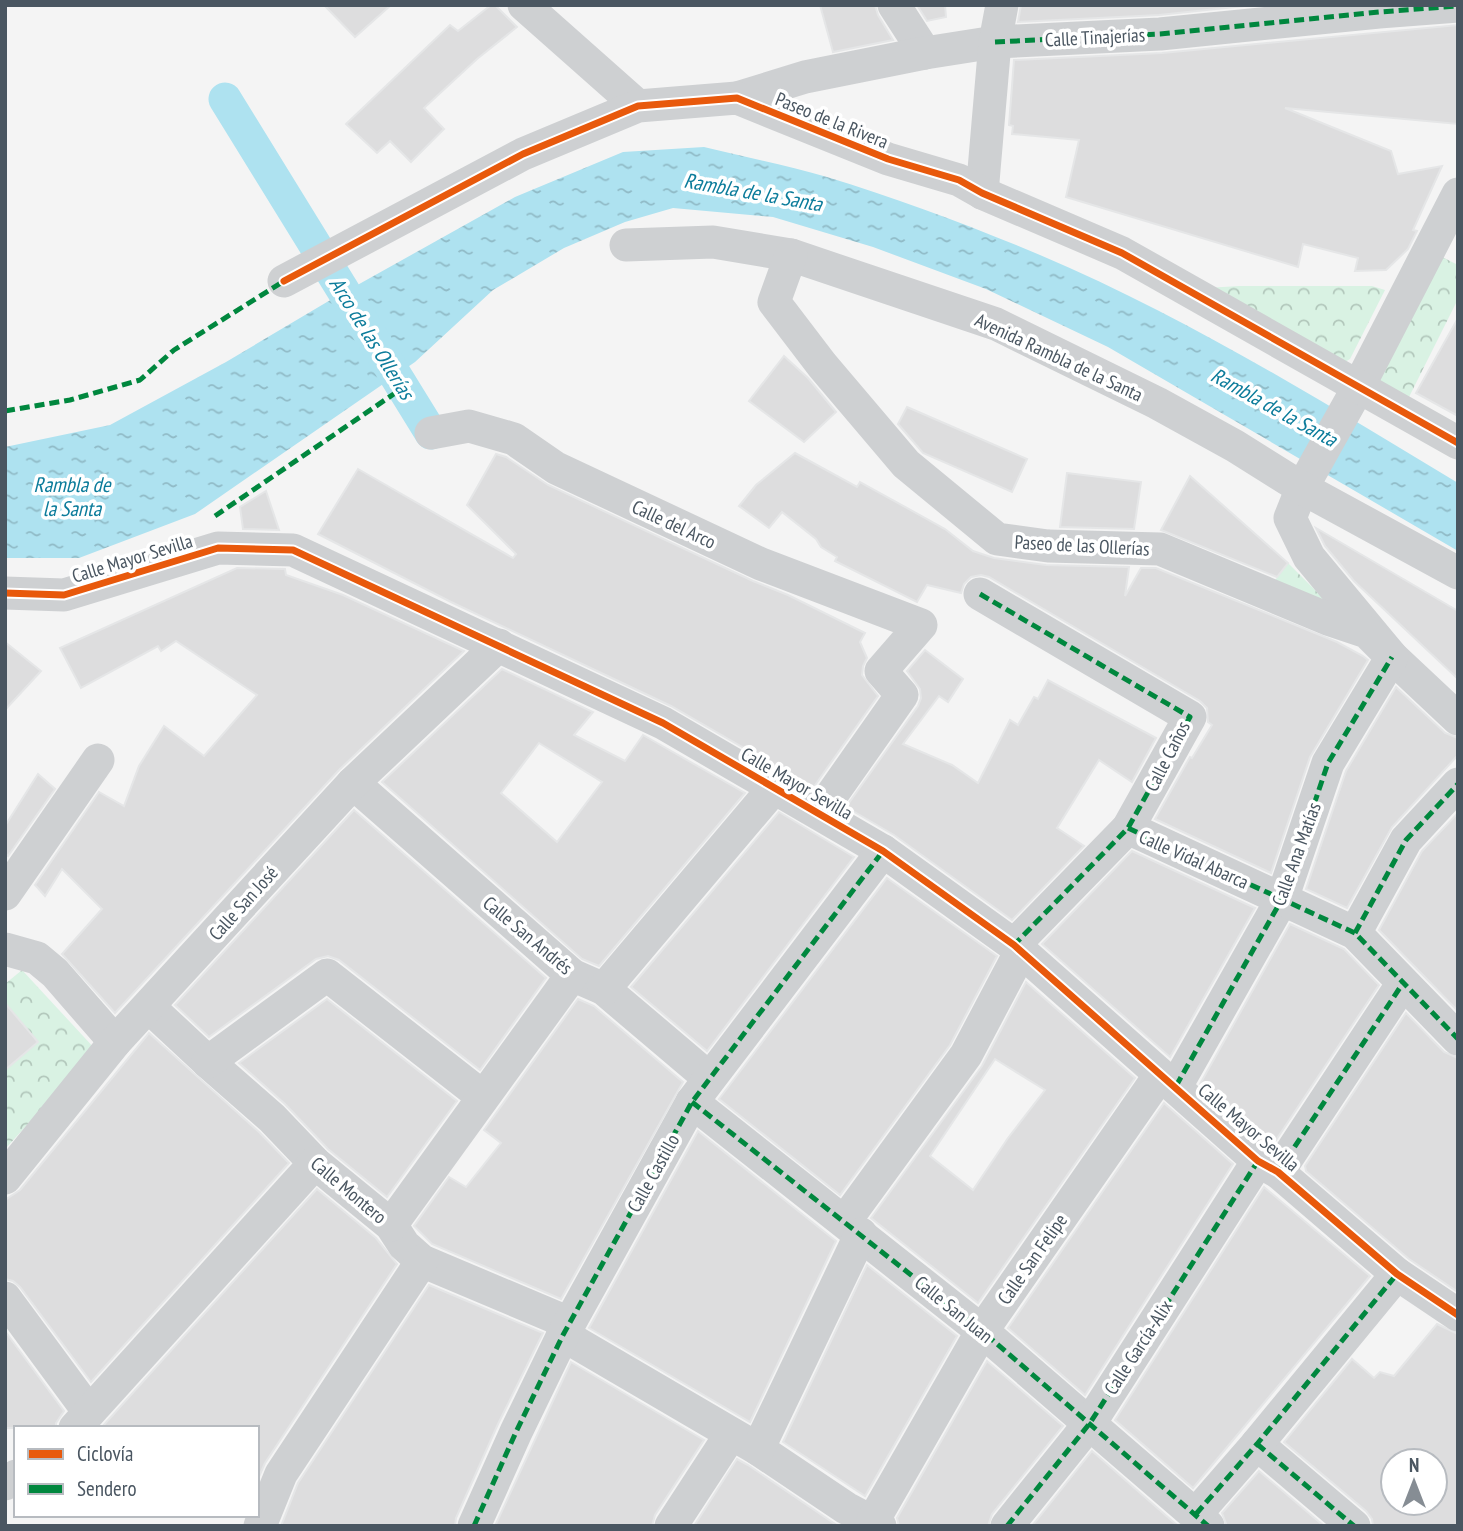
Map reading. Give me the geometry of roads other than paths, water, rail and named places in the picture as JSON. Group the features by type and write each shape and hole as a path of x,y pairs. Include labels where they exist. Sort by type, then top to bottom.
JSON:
{"street":[{"path":"524,5 638,106"},
{"path":"894,5 925,53"},
{"path":"982,193 995,42 1002,5"},
{"name":"Calle Tinajerías","path":"737,98 805,78 925,53 995,42 1160,34 1458,6"},
{"name":"Paseo de la Rivera","path":"284,281 523,154 638,106 737,98 888,159 959,180 982,193 1122,253 1359,386"},
{"path":"1458,194 1359,386 1302,488 1290,518 1309,557 1392,657 1458,719"},
{"name":"Avenida Rambla de la Santa","path":"626,245 713,242 791,255 996,324 1157,403 1236,446 1302,488 1458,573"},
{"name":"Paseo de las Ollerías","path":"791,255 774,302 822,365 906,464 997,539 1048,546 1160,549 1351,628 1367,632 1392,657"},
{"path":"1359,386 1458,443"},
{"name":"Calle del Arco","path":"431,433 469,426 514,439 556,468 761,565 921,625 881,671 902,695 819,813"},
{"name":"Calle Mayor Sevilla","path":"5,593 64,595 218,548 293,550 663,723 883,851 1018,948 1168,1081 1396,1274 1458,1315"},
{"name":"Calle Caños","path":"671,1526 744,1442 853,1227 966,1055 1018,948 1128,828 1190,717 980,594"},
{"name":"Calle San José","path":"5,1178 115,1042 353,783 499,645"},
{"name":"Calle Ana Matías","path":"1168,1081 1282,899 1328,763 1392,657"},
{"path":"5,894 98,760"},
{"name":"Calle San Andrés","path":"353,783 572,975 604,989 700,1090"},
{"path":"1354,933 1406,840 1458,784"},
{"path":"604,989 774,788"},
{"name":"Calle Vidal Abarca","path":"1128,828 1354,933 1458,1039"},
{"name":"Calle Castillo","path":"474,1526 564,1335 700,1090 883,851"},
{"path":"5,949 37,957 55,973 115,1042"},
{"path":"208,1062 327,975 482,1096"},
{"path":"391,1225 572,975"},
{"name":"Calle García-Alix","path":"1007,1526 1090,1423 1268,1166 1404,983"},
{"name":"Calle Montero","path":"149,1007 272,1118 315,1163 391,1225 404,1245 422,1261 562,1320 564,1335"},
{"name":"Calle San Felipe","path":"858,1520 982,1331 1168,1081"},
{"name":"Calle San Juan","path":"700,1090 853,1227 982,1331 1204,1522"},
{"path":"5,1298 82,1420 315,1163"},
{"path":"260,1526 281,1474 422,1261"},
{"path":"1204,1522 1257,1444 1396,1274"},
{"path":"564,1335 744,1442 858,1520"},
{"path":"1257,1444 1354,1526"}],"water":[{"name":"Rambla de la Santa","path":"704,147 827,177 935,213 1094,279 1201,333 1458,483 1458,551 1108,347 986,289 873,247 773,217 673,208 625,222 564,248 493,290 415,362 195,514 79,558 5,558 5,447 110,425 515,197 623,152"}],"waterway":[{"name":"Arco de las Ollerías","path":"225,99 431,433"}]}
